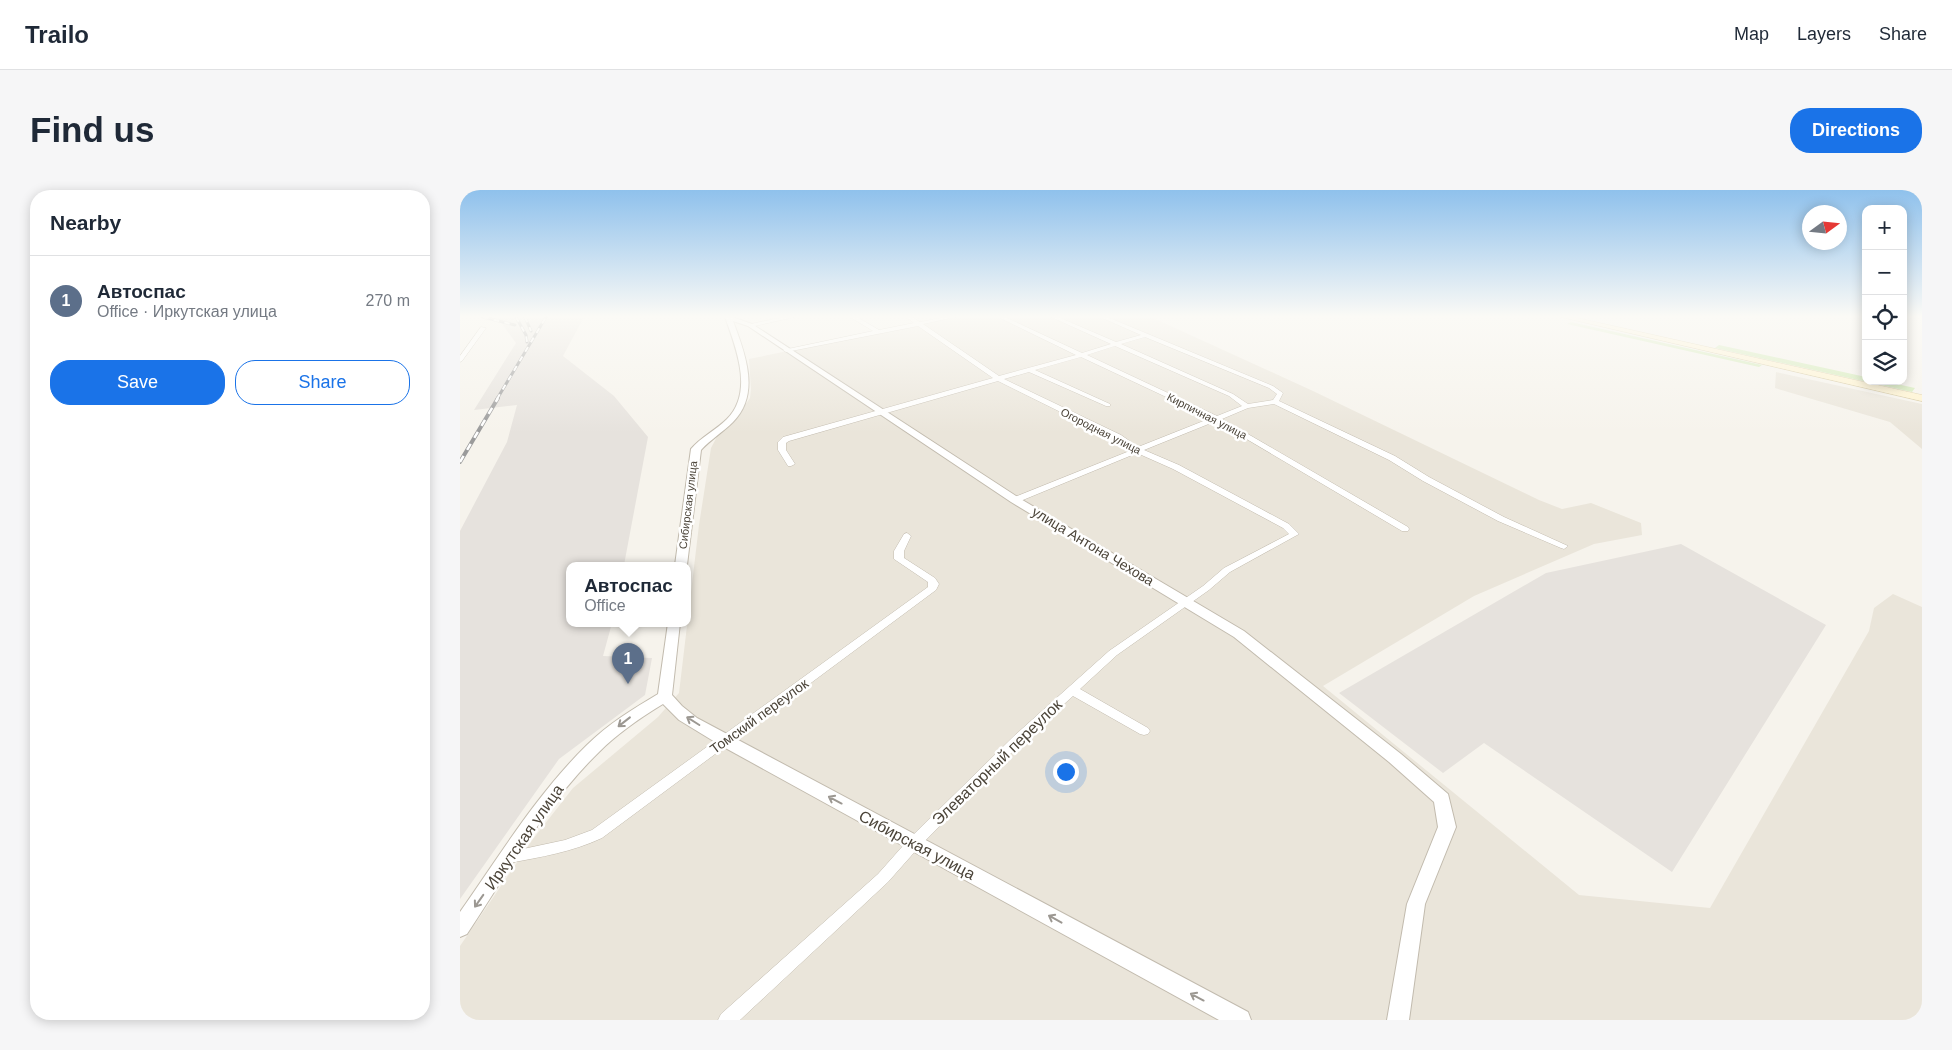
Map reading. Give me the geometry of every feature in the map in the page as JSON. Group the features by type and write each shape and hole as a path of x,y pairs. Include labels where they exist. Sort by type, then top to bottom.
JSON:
{"main road":[{"path":"1735,356 1922,398"}],"street":[{"name":"Сибирская улица","path":"681,562 696,449 734,417 741,405 746,391 741,356"},
{"name":"улица Антона Чехова","path":"795,356 1015,500 1226,626 1266,655 1442,799 1448,827 1416,904 1398,1020"},
{"name":"Огородная улица","path":"966,356 998,378 1286,526 1295,532 1292,537"},
{"path":"791,464 782,450 782,442 786,438 1079,356"},
{"name":"Кирпичная улица","path":"1083,356 1216,418 1405,529"},
{"path":"1141,356 1231,395 1247,406"},
{"path":"1198,356 1271,386 1280,393 1275,402"},
{"path":"1030,370 1108,405"},
{"path":"1015,500 1247,406 1275,402 1392,458 1426,479 1501,519 1564,546"},
{"name":"Томский переулок","path":"510,857 576,843 597,834 933,588 932,580 899,559 899,551 907,536"},
{"name":"Элеваторный переулок","path":"727,1020 883,878 914,843 1018,739 1120,648 1206,588 1227,570 1292,537"},
{"path":"665,696 674,627"},
{"path":"1072,690 1144,731"},
{"name":"Сибирская улица","path":"665,696 671,706 725,741 1240,1020"},
{"name":"Иркутская улица","path":"460,928 552,793 593,748 628,718 665,696"}],"shaded area":[{"path":"508,356 563,356 614,396 648,437 625,562 566,562 566,627 611,627 603,656 652,658 645,695 559,759 460,899 460,531 507,442 517,405 474,410"},
{"path":"765,356 1236,356 1539,500 1562,509 1591,503 1641,523 1642,535 1594,544 1474,596 1323,686 1579,895 1710,908 1869,631 1874,608 1893,594 1922,607 1922,1020 460,1020 460,946 533,839 573,788 658,717 679,693 687,627 691,627 691,592 711,448 720,431 735,419 750,398 749,359"},
{"path":"1776,372 1922,404 1922,449 1890,422 1775,388"},
{"path":"1681,544 1826,625 1672,872 1484,743 1443,773 1339,693 1546,573"}],"green space":[{"path":"1709,356 1721,356 1762,365 1759,367"},
{"path":"1750,356 1768,356 1862,376 1862,381"},
{"path":"1881,385 1901,385 1915,388 1912,392"}],"railway":[{"path":"497,399 523,356"},
{"path":"460,462 498,398"}],"place":[{"name":"Автоспас","path":"628,684"}]}
